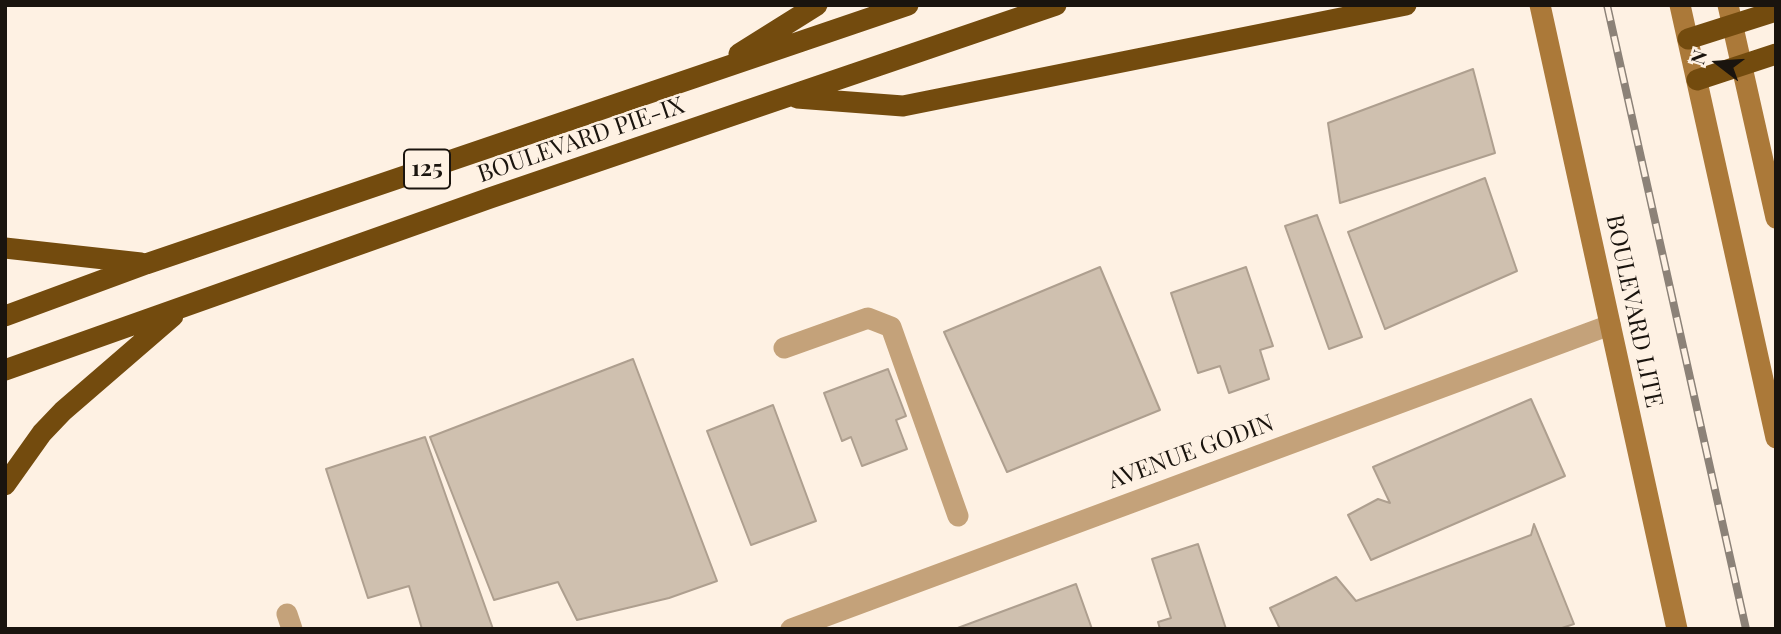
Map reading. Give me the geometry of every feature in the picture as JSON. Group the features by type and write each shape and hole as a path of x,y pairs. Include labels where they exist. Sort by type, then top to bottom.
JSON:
{"highway":[{"path":"707,74 817,5"},
{"name":"BOULEVARD PIE-IX","path":"5,316 146,264 908,5"},
{"name":"BOULEVARD PIE-IX","path":"5,370 84,339 181,309 438,216 1056,5"},
{"path":"788,97 902,106 1406,5"},
{"path":"1688,39 1731,15 1776,10"},
{"path":"1698,79 1776,54"},
{"path":"5,248 146,264"},
{"path":"5,485 42,433 63,411 181,309"}],"main road":[{"name":"BOULEVARD LITE","path":"1540,5 1677,629"},
{"path":"1680,5 1776,438"},
{"path":"1731,15 1776,218"}],"street":[{"path":"784,348 868,317 891,327 958,516"},
{"name":"AVENUE GODIN","path":"791,629 1609,324"}],"building":[{"path":"1473,69 1495,153 1340,203 1328,123"},
{"path":"1485,178 1517,271 1385,329 1348,232"},
{"path":"1317,215 1362,337 1329,349 1285,226"},
{"path":"1100,267 1160,410 1007,472 944,332"},
{"path":"1246,267 1273,346 1260,350 1269,379 1229,393 1220,366 1198,373 1171,293"},
{"path":"633,359 717,581 669,598 577,620 558,582 494,600 430,437"},
{"path":"888,369 906,416 896,420 907,449 862,466 851,437 842,441 824,393"},
{"path":"1531,399 1565,476 1371,560 1348,515 1378,499 1390,503 1373,467"},
{"path":"773,405 816,521 751,545 707,431"},
{"path":"425,437 493,629 422,629 409,586 368,598 326,469"},
{"path":"1534,524 1574,624 1559,629 1280,629 1270,608 1336,577 1356,601 1531,535"},
{"path":"1198,544 1226,629 1160,629 1158,622 1171,618 1152,559"},
{"path":"1076,584 1092,629 955,629"}],"railway":[{"path":"1607,5 1746,629"}]}
